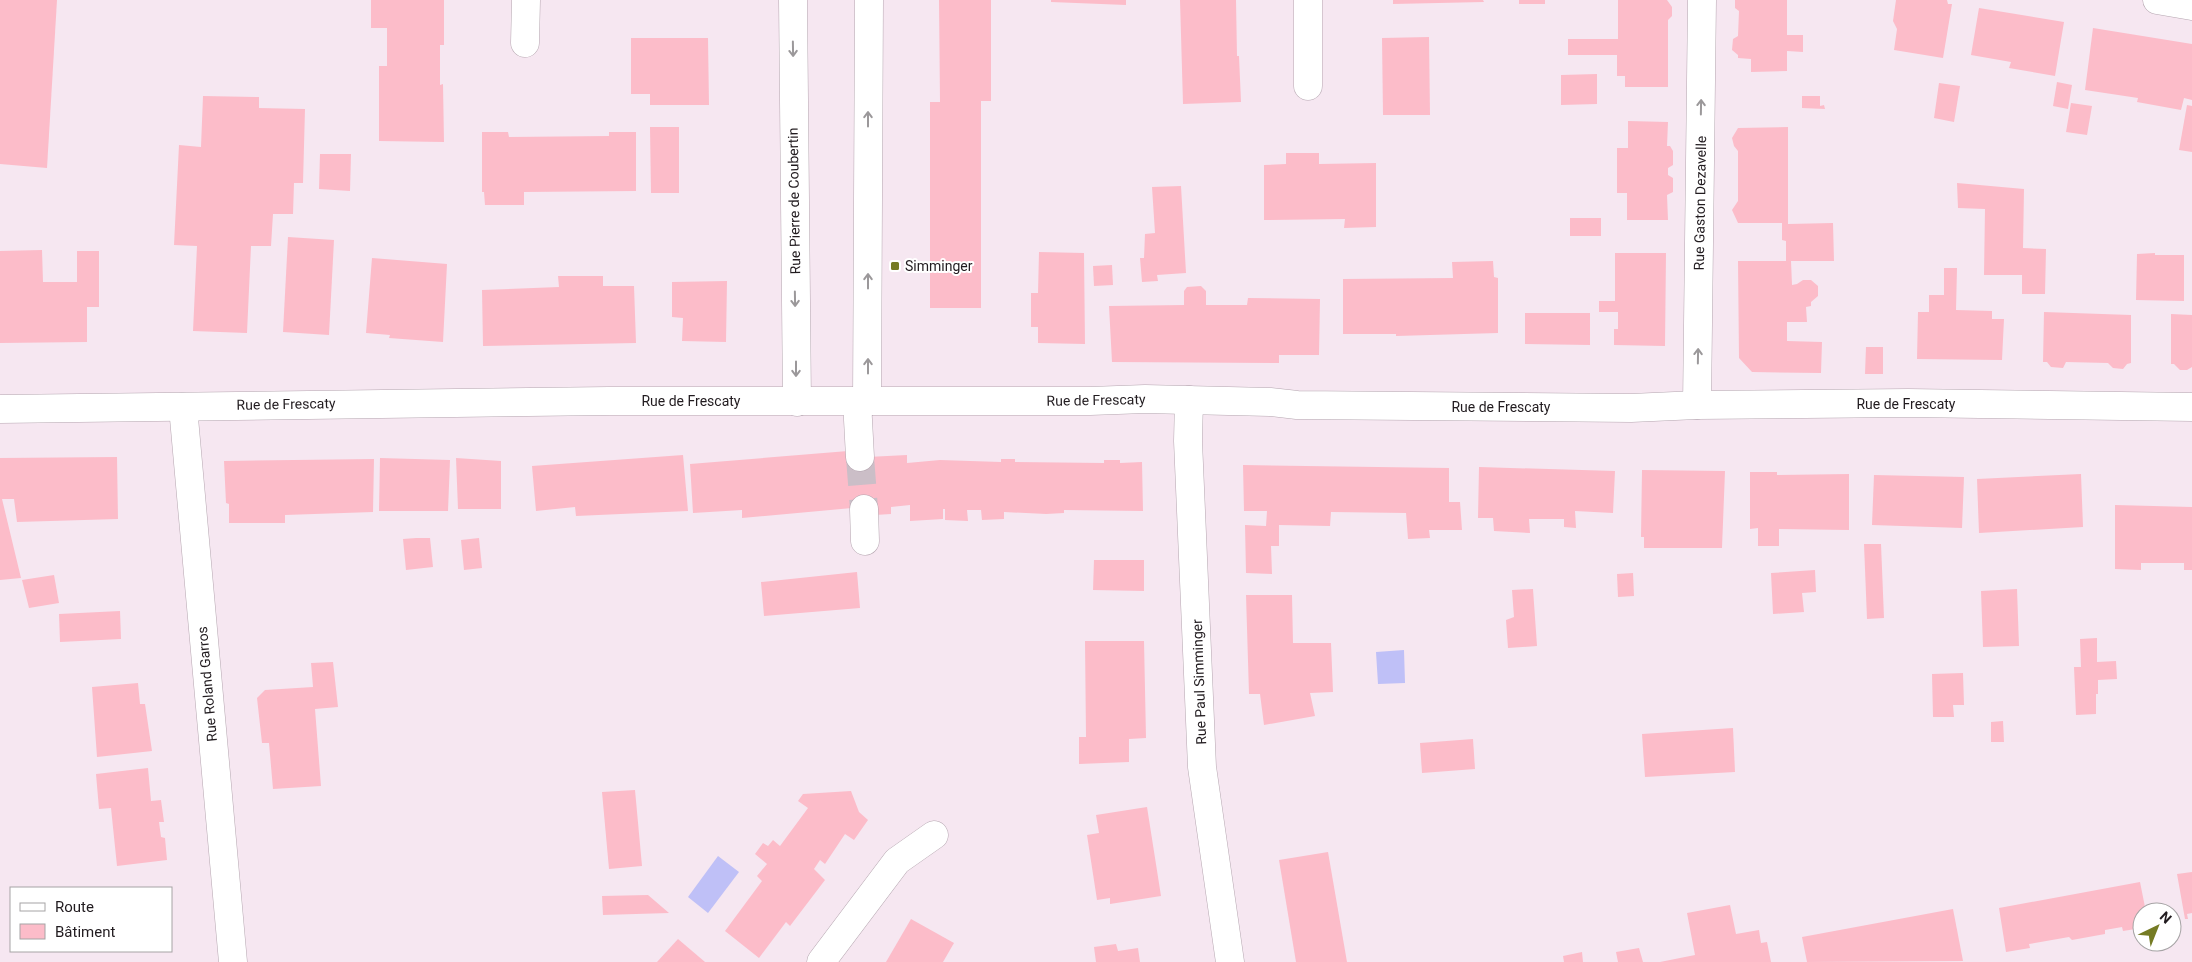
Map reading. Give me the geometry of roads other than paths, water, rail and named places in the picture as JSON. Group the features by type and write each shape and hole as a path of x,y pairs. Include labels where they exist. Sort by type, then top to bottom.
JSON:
{"street":[{"path":"525,43 526,0"},
{"name":"Rue Pierre de Coubertin","path":"793,0 797,402"},
{"path":"860,458 869,0"},
{"path":"1308,0 1308,86"},
{"name":"Rue Gaston Dezavelle","path":"1697,405 1702,0"},
{"path":"2157,0 2192,6"},
{"name":"Rue de Frescaty","path":"0,408 570,402 1090,401 1119,399 1270,402 1297,406 1631,408 1697,405 1908,403 2192,407"},
{"name":"Rue Paul Simminger","path":"1188,400 1202,767 1230,962"},
{"name":"Rue Roland Garros","path":"182,407 234,962"},
{"path":"864,509 865,541"},
{"path":"820,962 897,860 934,835"}],"water":[{"path":"1404,650 1405,683 1378,684 1376,652"},
{"path":"718,856 739,872 708,913 688,897"}],"tunnel":[{"path":"860,457 864,509"}],"place":[{"name":"Simminger","path":"895,266"}]}
